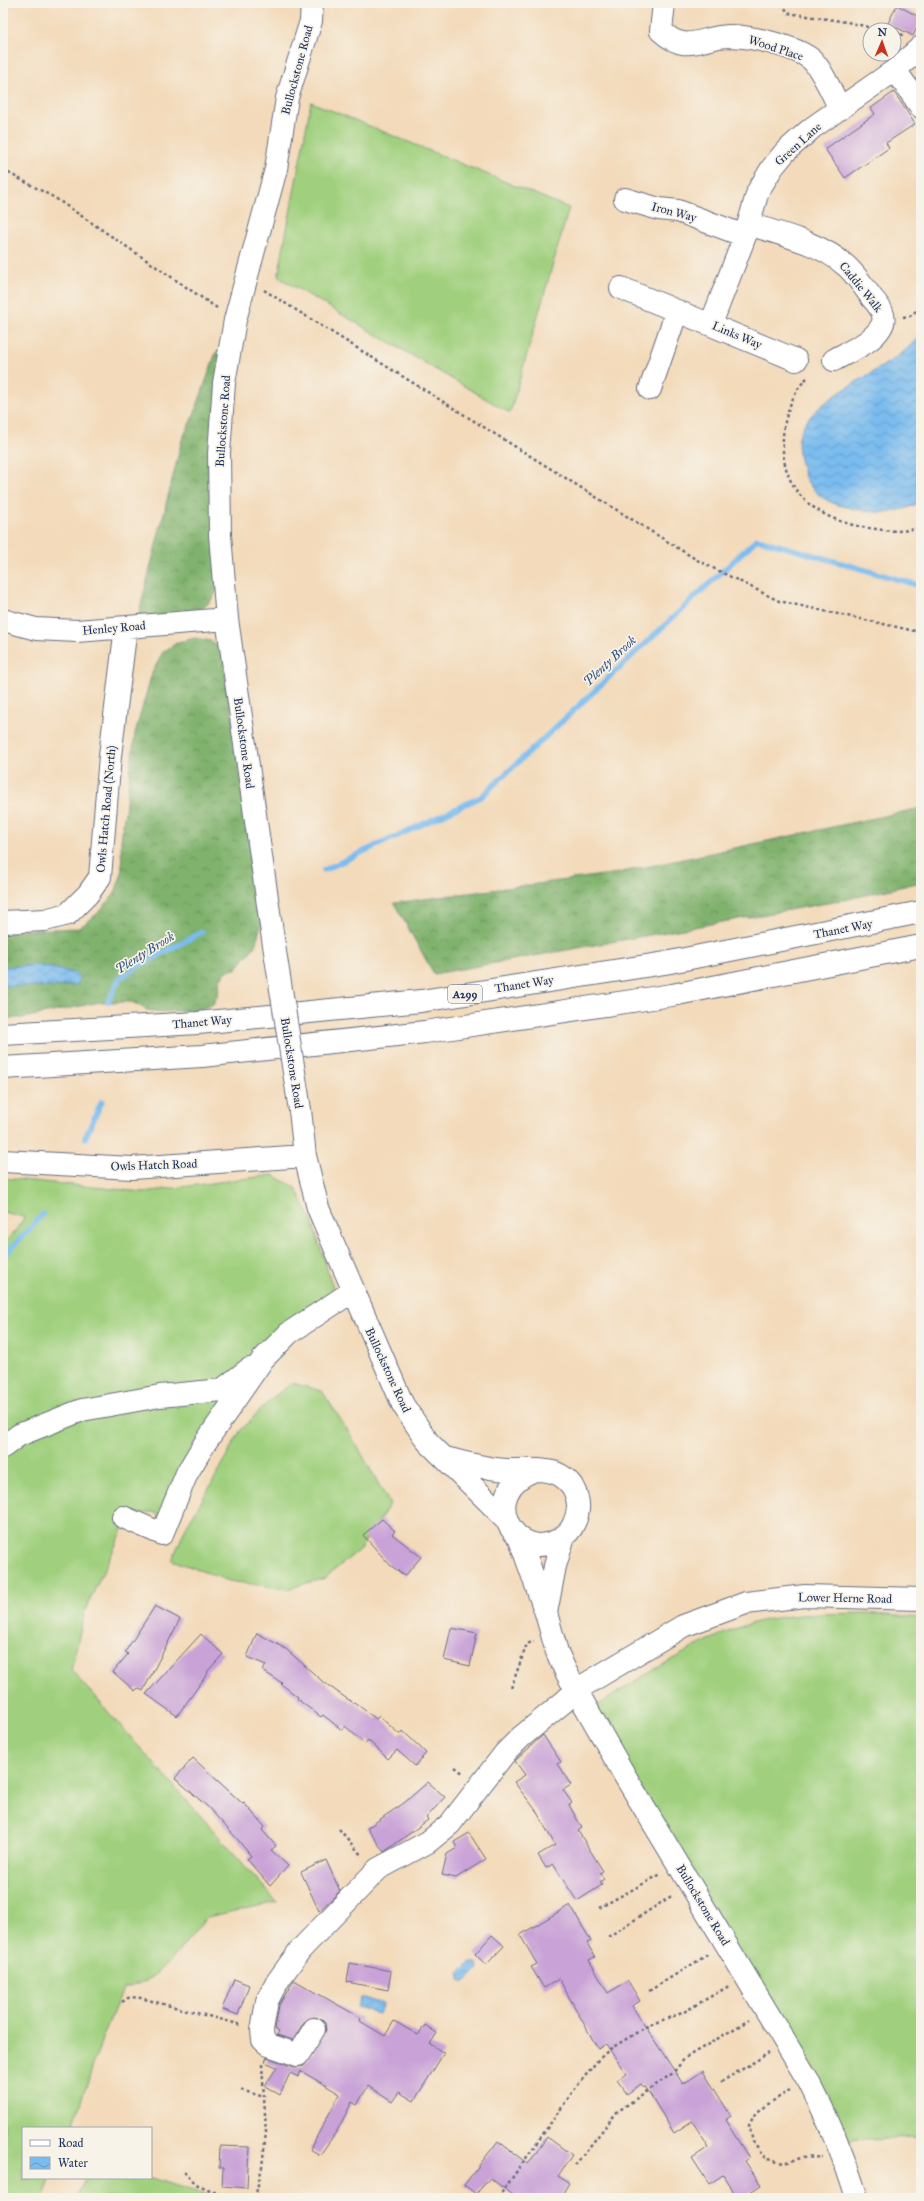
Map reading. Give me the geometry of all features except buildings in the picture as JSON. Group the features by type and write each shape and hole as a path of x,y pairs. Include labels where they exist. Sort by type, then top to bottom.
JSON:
{"main road":[{"name":"Bullockstone Road","path":"312,3 311,21 287,98 276,169 235,320 224,383 220,453 220,535 227,619 271,926 300,1110 305,1156 318,1208 403,1405 414,1425 444,1458 505,1518 511,1529 519,1537 546,1613 552,1639 560,1659 625,1776 787,2043 799,2085 830,2122 844,2157 857,2198"},
{"name":"Wood Place","path":"662,12 660,31 667,37 684,45 728,36 752,38 793,51 811,59 825,80 840,109"},
{"name":"Green Lane","path":"711,324 747,230 758,191 772,168 785,152 812,128 894,70 921,47"},
{"path":"894,70 921,106"},
{"name":"Iron Way","path":"625,199 659,209 678,211 747,230"},
{"name":"Caddie Walk","path":"747,230 799,240 831,254 847,266 881,308 884,319 882,327 872,338 834,360"},
{"name":"Links Way","path":"622,288 711,324 802,369"},
{"path":"650,389 677,311"},
{"name":"Henley Road","path":"3,620 36,629 77,631 227,619"},
{"name":"Owls Hatch Road (North)","path":"3,922 45,920 68,914 88,894 100,877 110,756 126,627"},
{"name":"Thanet Way","path":"3,1034 198,1023 421,1000 665,963 921,912"},
{"path":"3,1068 202,1056 425,1032 672,996 921,946"},
{"name":"Owls Hatch Road","path":"3,1161 132,1168 305,1156"},
{"path":"3,1447 19,1434 82,1410 160,1396 222,1390 263,1359 289,1333 353,1291"},
{"path":"123,1517 162,1534 187,1473 218,1424 263,1359"},
{"name":"Bullockstone Road","path":"444,1458 479,1466 547,1470 559,1474 569,1482 576,1492 579,1504 578,1517 572,1528 564,1536 555,1566 546,1613"},
{"path":"505,1518 504,1505 507,1493 513,1482 523,1475 535,1470"},
{"path":"519,1537 530,1543 542,1544 554,1542 564,1536"},
{"name":"Lower Herne Road","path":"263,2035 267,2001 277,1982 300,1950 378,1869 428,1842 450,1824 516,1742 565,1702 576,1690 683,1626 746,1603 805,1596 921,1599"},
{"path":"263,2035 269,2045 298,2054 314,2029"}],"path":[{"path":"782,3 788,13 862,26"},
{"path":"3,170 55,198 235,320"},
{"path":"247,279 710,566 733,578 779,601 915,631 921,630"},
{"path":"802,369 804,381 786,412 782,456 787,474 798,495 811,506 830,518 849,525 894,531 921,526"},
{"path":"511,1688 527,1644 552,1639"},
{"path":"339,1829 365,1860 378,1869"},
{"path":"599,1908 679,1864"},
{"path":"608,1937 690,1884"},
{"path":"649,1992 709,1954 712,1961"},
{"path":"498,2198 574,2090 606,2052 649,2025 682,2013 746,1975"},
{"path":"723,1980 731,1994"},
{"path":"122,2002 128,1998 137,1997 263,2035 262,2075 266,2132 262,2167 255,2198"},
{"path":"575,2165 616,2112 673,2073 685,2058 766,2010"},
{"path":"744,2014 752,2027"},
{"path":"721,2082 787,2043"},
{"path":"763,2048 771,2060"},
{"path":"786,2084 799,2085"},
{"path":"794,2097 799,2085"},
{"path":"799,2085 756,2112 750,2125 753,2142 764,2156 783,2163 801,2158 827,2157 823,2151"},
{"path":"241,2090 264,2097"},
{"path":"184,2171 196,2184 229,2198"}],"green space":[{"path":"311,102 569,208 510,413 278,277"},
{"path":"216,352 223,352 218,590 208,604 198,610 172,615 138,617 182,440 195,412"},
{"path":"195,638 211,641 223,650 261,925 255,946 236,969 227,971 220,979 218,995 213,1004 200,1009 162,1012 147,1010 132,1002 100,1002 23,1018 3,1018 3,931 79,928 98,913 115,893 122,873 121,841 135,733 152,673 163,652 178,642"},
{"path":"921,808 921,882 844,900 434,974 394,903 618,873"},
{"path":"273,1175 295,1187 312,1221 333,1288 330,1304 271,1349 169,1520 153,1512 130,1515 85,1610 71,1670 277,1902 207,1917 168,1964 146,1981 123,1989 103,2036 72,2127 22,2127 22,2179 51,2179 44,2196 42,2198 3,2198 3,1244 20,1225 24,1217 3,1212 3,1178 143,1192"},
{"path":"292,1383 322,1391 352,1437 390,1504 360,1549 325,1578 287,1589 229,1581 172,1560 186,1527 217,1475 240,1431 272,1398"},
{"path":"866,1613 921,1618 921,2137 843,2140 595,1707 677,1656 722,1634 744,1626 765,1620 790,1616"},
{"path":"152,2178 218,2198 76,2198 86,2179"}],"water":[{"path":"921,333 921,502 910,507 890,512 871,512 850,508 827,500 812,488 803,471 798,446 799,438 804,425 814,412 829,400 895,358 907,349"},
{"path":"37,965 75,973 79,978 78,983 76,985 51,987 3,986 3,967"},
{"path":"470,1962 477,1963 478,1969 466,1981 461,1981 459,1973"},
{"path":"360,1997 383,2004 379,2014 357,2007"}],"waterway":[{"name":"Plenty Brook","path":"324,870 481,797 757,539 921,586"},
{"name":"Plenty Brook","path":"108,1002 119,979 137,967 202,932"},
{"name":"Plenty Brook","path":"85,1138 102,1101"},
{"name":"Plenty Brook","path":"3,1257 43,1214"}]}
